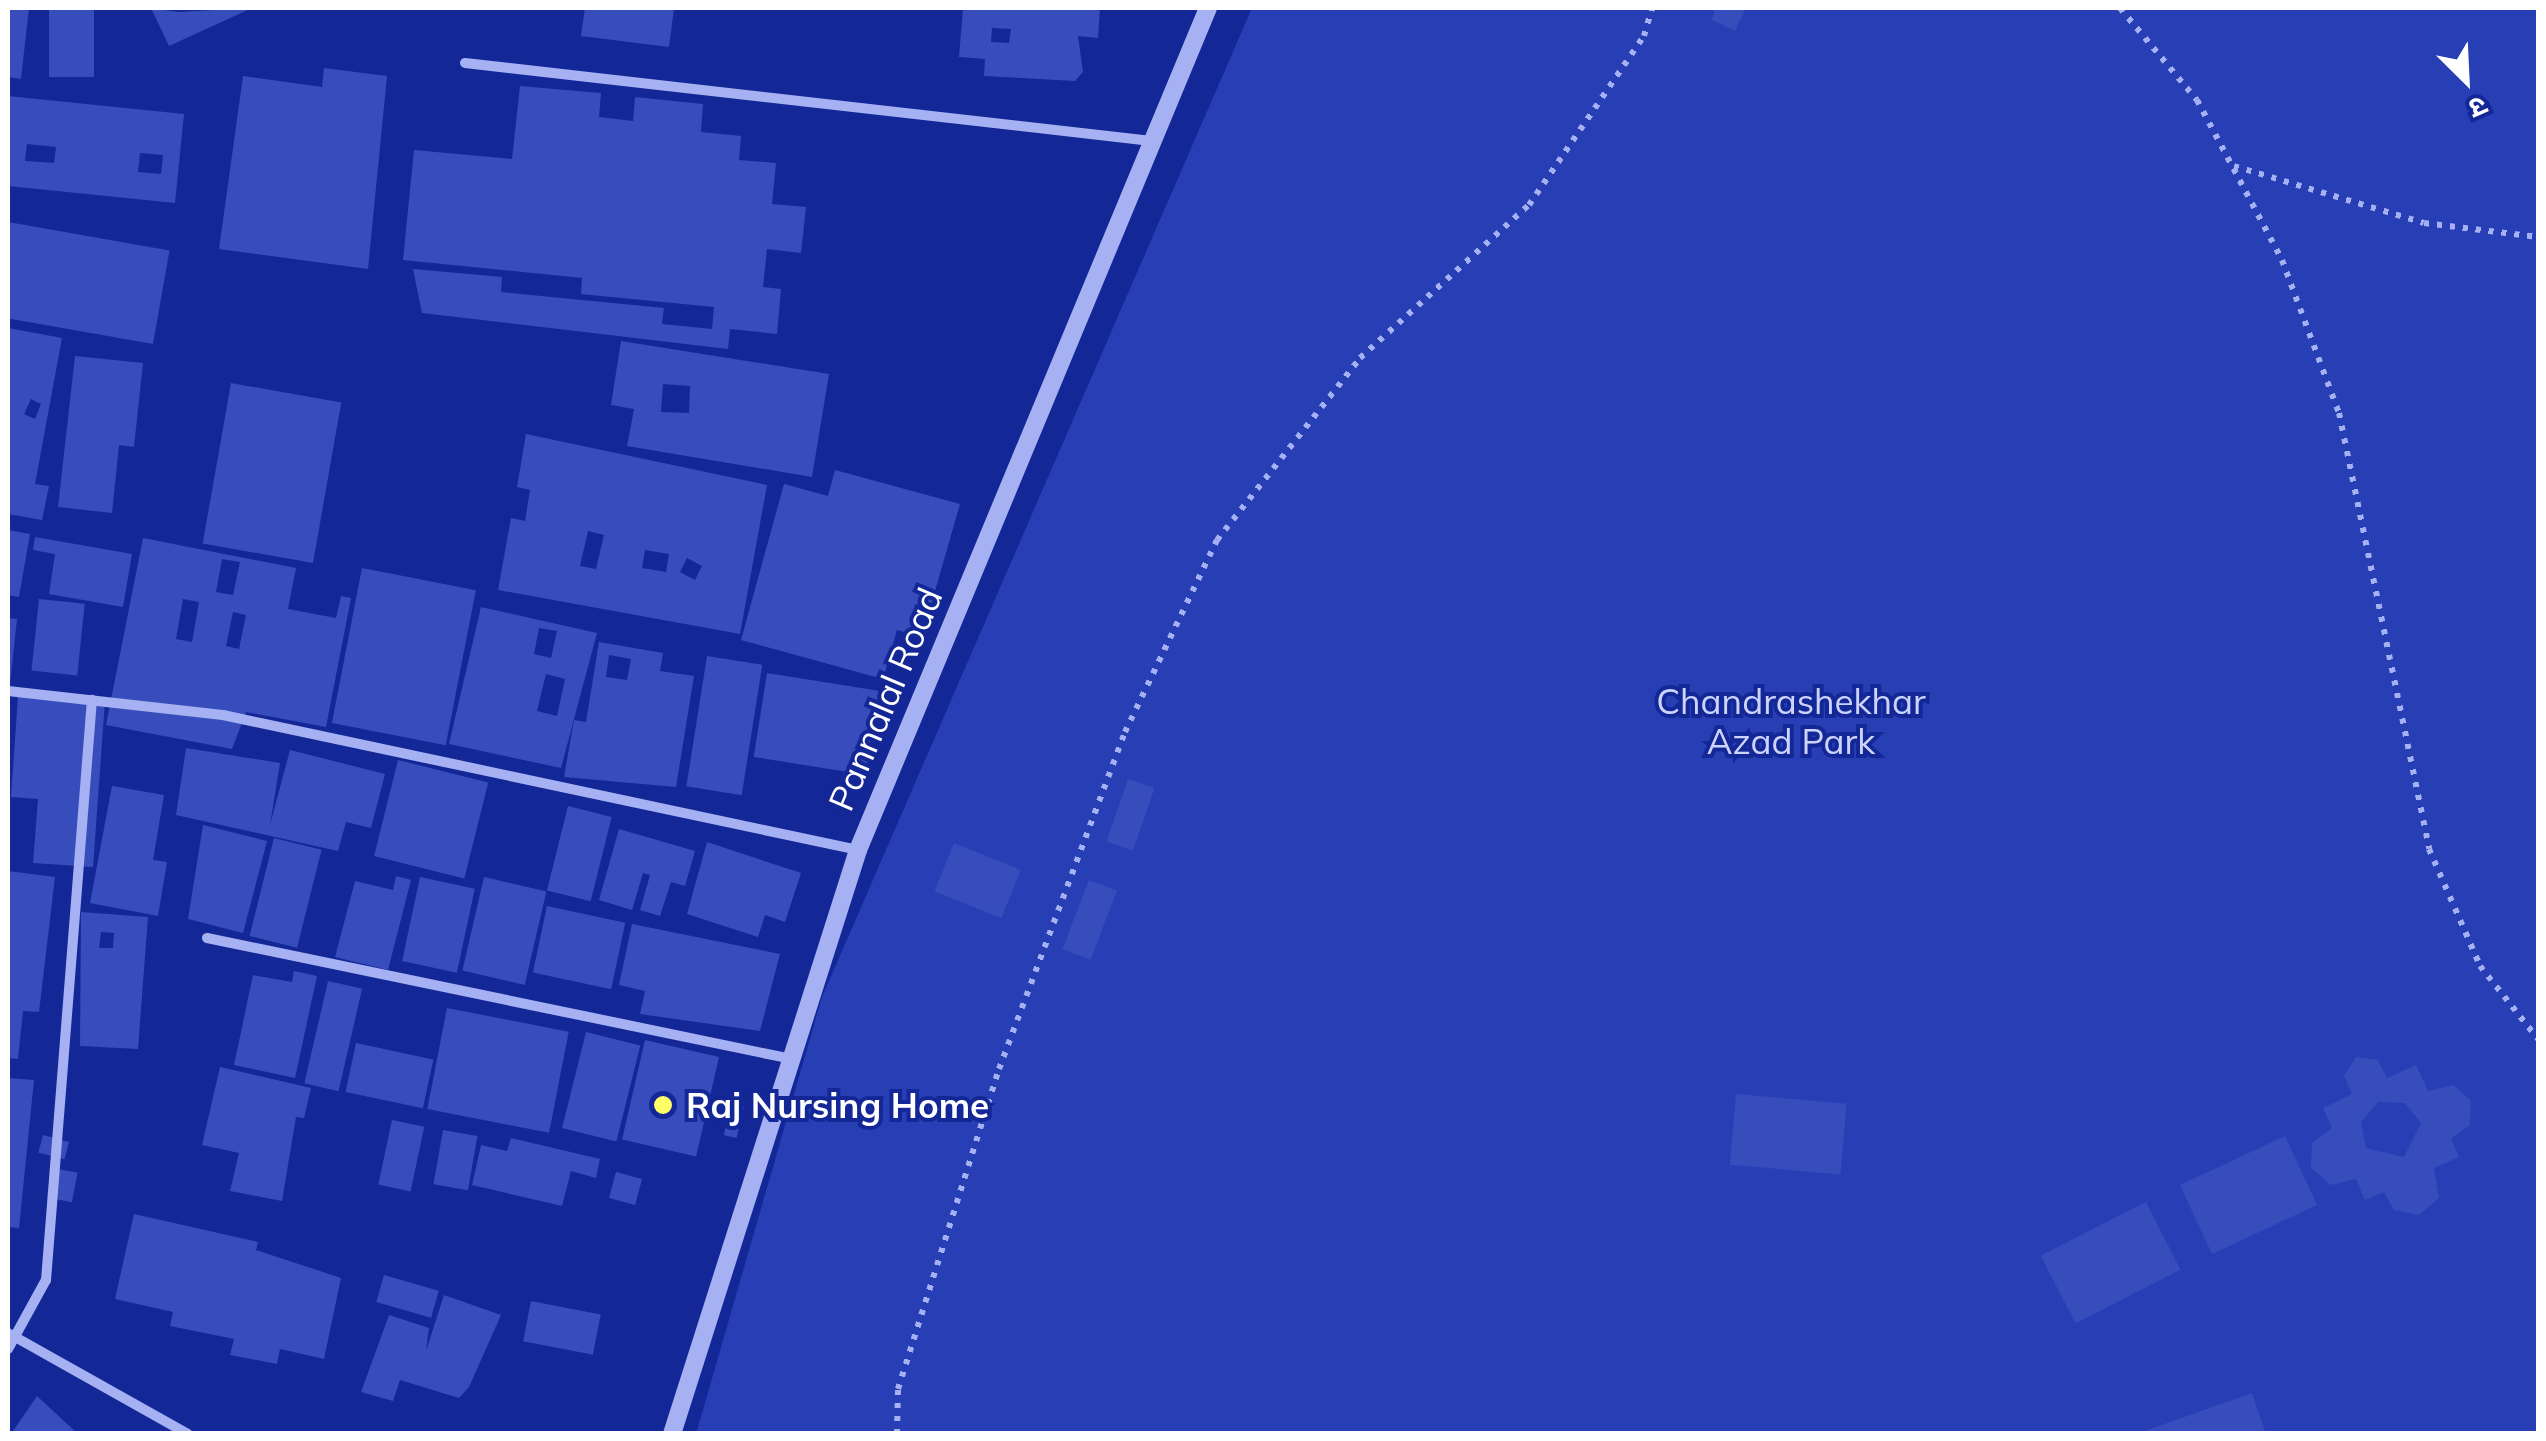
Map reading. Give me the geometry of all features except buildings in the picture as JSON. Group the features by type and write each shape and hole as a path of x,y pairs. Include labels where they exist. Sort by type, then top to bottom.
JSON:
{"street":[{"name":"Pannalal Road","path":"672,1434 787,1058 858,850 1208,8"},
{"path":"465,63 1152,141"},
{"path":"8,690 223,715 858,850"},
{"path":"8,1350 11,1335 46,1280 92,700"},
{"path":"207,938 787,1058"},
{"path":"11,1335 188,1434"}],"path":[{"path":"897,1434 898,1389 999,1069 1125,732 1217,540 1360,358 1529,205 1644,36 1652,8"},
{"path":"2120,8 2128,11 2197,100 2282,260 2338,414 2429,849 2480,966 2538,1039"},
{"path":"2232,165 2424,222 2538,236"}],"green space":[{"name":"Chandrashekhar Azad Park","path":"1252,8 2538,8 2538,1433 696,1434 822,997"}],"place":[{"name":"Raj Nursing Home","path":"663,1105"}]}
